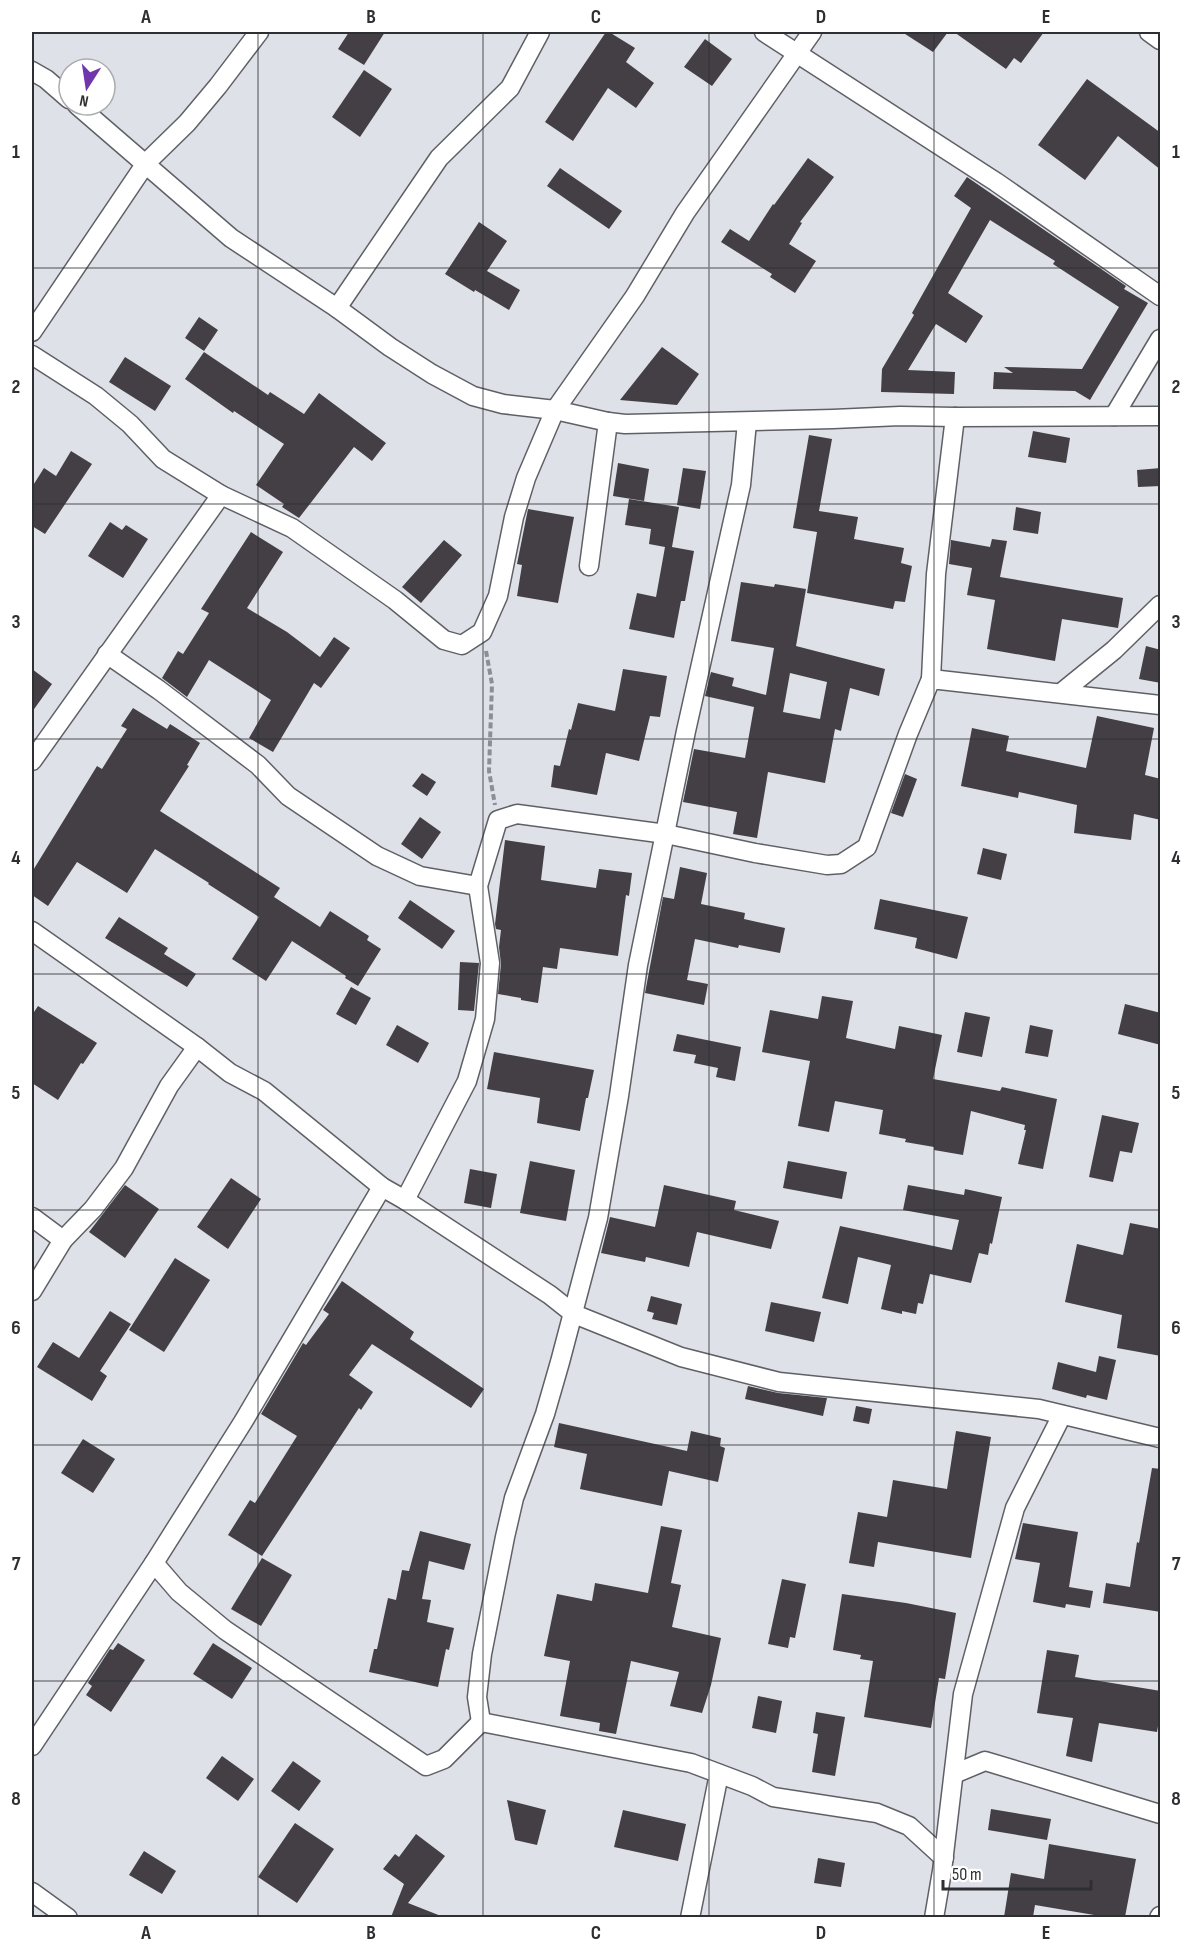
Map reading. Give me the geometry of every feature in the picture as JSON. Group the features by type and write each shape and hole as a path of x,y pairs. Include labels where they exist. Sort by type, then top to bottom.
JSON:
{"street":[{"path":"32,332 146,163 187,123 259,32"},
{"path":"337,308 439,158 510,88 540,32"},
{"path":"764,32 996,182 1161,297"},
{"path":"32,355 96,396 130,424 163,459 221,495 291,528 395,600 444,640 462,645 482,632 498,596 514,517 526,478 555,410 635,296 685,213 812,32"},
{"path":"1149,32 1161,40"},
{"path":"32,71 57,89"},
{"path":"91,117 231,238 337,308 390,347 473,396 503,404 555,410 608,422 659,424 900,416 1161,416"},
{"path":"1114,416 1161,339"},
{"path":"405,1200 467,1081 485,1019 490,963 478,886 498,820 517,814 666,834 827,866 841,864 867,846 908,734 932,679 936,574 955,417"},
{"path":"589,566 608,422"},
{"path":"481,1722 477,1697 482,1654 514,1498 545,1414 574,1314 578,1289 598,1218 638,965 686,731 741,484 747,422"},
{"path":"32,761 221,495"},
{"path":"1061,693 1114,650 1161,605"},
{"path":"106,654 159,690 258,765 288,796 377,856 420,876 478,886"},
{"path":"932,679 1161,705"},
{"path":"32,931 197,1047 230,1073 264,1091 382,1187 550,1295 574,1314 681,1357 779,1382 1039,1409 1161,1438"},
{"path":"32,1292 63,1240 93,1209 124,1168 170,1086 197,1047"},
{"path":"32,1746 154,1563 243,1422 382,1187"},
{"path":"32,1217 63,1240"},
{"path":"934,1917 944,1858 963,1694 1015,1508 1062,1414"},
{"path":"154,1563 179,1592 225,1630 426,1766 444,1759 481,1722"},
{"path":"481,1722 691,1763 752,1786 773,1797 888,1817 909,1826 944,1858"},
{"path":"954,1774 985,1761 1161,1814"},
{"path":"690,1917 718,1774"},
{"path":"32,1892 68,1917"}],"path":[{"path":"482,632 492,684 489,771 498,820"}],"building":[{"path":"349,32 385,32 364,65 338,49"},
{"path":"606,32 635,48 626,62 654,83 636,108 608,88 573,141 545,122"},
{"path":"902,32 948,32 933,52"},
{"path":"954,32 1044,32 1021,63 1014,58 1006,69"},
{"path":"705,39 732,59 712,86 684,67"},
{"path":"364,70 392,89 360,137 332,117"},
{"path":"1087,79 1161,133 1161,170 1118,136 1085,180 1038,145"},
{"path":"808,158 834,177 800,222 802,223 789,244 816,261 795,293 770,277 772,274 721,242 730,229 749,241 773,204"},
{"path":"560,168 622,211 609,229 547,186"},
{"path":"967,177 1126,286 1124,289 1148,303 1090,400 1075,391 993,389 994,372 1013,373 1004,367 1082,369 1119,307 1053,264 1055,261 990,220 948,293 983,316 966,343 936,324 908,370 955,372 954,394 881,392 882,369 914,315 912,313 971,208 954,196"},
{"path":"479,222 507,241 487,271 520,290 509,310 445,274"},
{"path":"199,317 218,330 204,351 185,338"},
{"path":"662,347 699,374 677,405 620,400"},
{"path":"204,352 268,395 270,392 304,414 319,393 386,443 372,461 354,447 299,518 282,507 284,504 256,485 284,444 234,411 233,413 185,379"},
{"path":"125,357 171,386 155,411 109,382"},
{"path":"1033,431 1070,438 1066,463 1028,457"},
{"path":"809,435 832,439 819,511 858,517 854,539 904,548 901,563 912,566 905,602 895,601 893,609 807,593 817,532 793,528"},
{"path":"71,451 92,464 45,534 32,526 32,487 44,468 56,476"},
{"path":"618,463 649,469 644,501 613,496"},
{"path":"683,468 706,471 700,509 677,505"},
{"path":"1161,468 1161,486 1138,487 1137,470"},
{"path":"629,499 679,507 672,547 694,551 685,601 681,601 674,638 629,629 637,593 656,597 665,547 649,544 651,529 625,525"},
{"path":"1016,507 1041,512 1038,534 1013,530"},
{"path":"528,509 574,517 558,603 517,596 522,565 517,564"},
{"path":"110,522 122,530 126,525 148,539 123,578 88,556"},
{"path":"251,532 283,552 247,608 287,632 320,657 334,637 350,648 321,688 314,683 273,752 249,738 271,700 209,660 187,697 162,678 178,651 183,654 209,613 201,609"},
{"path":"992,539 1007,541 1000,577 1123,598 1118,628 1062,619 1055,661 987,649 995,600 967,595 972,568 949,564 951,540 990,547"},
{"path":"444,540 462,555 421,603 402,587"},
{"path":"741,582 806,589 796,646 885,669 879,696 850,688 841,731 835,729 825,783 768,772 757,838 733,834 737,812 683,802 694,749 745,758 754,707 705,696 711,672 734,678 732,686 766,695 774,648 731,641","holes":["790,673 827,682 820,719 783,712"]},
{"path":"1146,646 1161,650 1161,683 1139,679"},
{"path":"32,669 52,684 32,712"},
{"path":"623,669 667,676 660,717 650,716 639,761 606,753 597,795 551,787 554,765 560,766 578,703 615,711"},
{"path":"133,708 167,729 170,724 200,743 187,765 189,766 160,811 280,888 274,897 320,927 330,911 369,936 367,940 381,949 358,986 292,941 266,981 232,959 259,917 155,849 127,893 77,862 48,906 32,895 32,872 97,766 102,769 127,729 121,726"},
{"path":"1097,716 1154,728 1145,775 1161,779 1161,820 1134,814 1131,840 1074,833 1077,805 1019,792 1018,798 961,786 972,728 1009,736 1006,751 1086,768"},
{"path":"422,773 436,782 427,796 412,786"},
{"path":"905,774 917,779 903,817 891,813"},
{"path":"420,817 441,832 422,859 401,844"},
{"path":"505,840 545,846 541,880 596,888 599,869 632,873 629,896 626,895 618,956 560,948 557,969 543,967 538,1003 498,994 501,930 496,929 495,924"},
{"path":"983,848 1007,854 1001,880 977,874"},
{"path":"680,867 707,873 701,904 745,913 744,919 785,928 780,953 739,945 738,948 695,939 687,980 708,984 704,1005 645,993 663,897 674,899"},
{"path":"880,899 968,917 957,959 915,948 917,938 874,929"},
{"path":"410,900 455,931 442,949 398,918"},
{"path":"119,917 168,948 164,954 196,974 187,987 105,938"},
{"path":"460,962 479,963 474,1011 458,1010"},
{"path":"351,987 371,998 356,1025 336,1014"},
{"path":"822,996 853,1001 846,1038 895,1049 899,1026 942,1035 933,1079 1000,1091 1002,1087 1057,1099 1043,1169 1018,1164 1026,1130 1024,1130 1025,1125 971,1111 963,1155 934,1150 934,1147 905,1142 906,1139 879,1134 883,1110 835,1101 829,1132 798,1126 810,1061 762,1052 770,1010 818,1019"},
{"path":"1125,1004 1161,1013 1161,1045 1118,1034"},
{"path":"38,1006 97,1043 83,1064 81,1063 58,1100 32,1083 32,1015"},
{"path":"965,1012 990,1017 982,1057 957,1052"},
{"path":"397,1025 429,1043 418,1063 386,1045"},
{"path":"1030,1025 1053,1030 1048,1057 1025,1053"},
{"path":"677,1034 741,1047 735,1081 716,1077 718,1068 694,1063 696,1055 673,1051"},
{"path":"494,1052 594,1070 580,1131 537,1123 540,1098 487,1089"},
{"path":"1102,1115 1139,1123 1132,1153 1120,1151 1113,1182 1089,1177"},
{"path":"530,1161 575,1170 566,1221 520,1213"},
{"path":"788,1161 847,1172 842,1199 783,1188"},
{"path":"470,1169 497,1174 491,1208 464,1203"},
{"path":"231,1178 261,1199 228,1249 197,1227"},
{"path":"125,1185 159,1209 125,1258 89,1232"},
{"path":"664,1185 736,1201 734,1210 779,1221 771,1249 697,1232 689,1267 646,1257 645,1262 601,1253 610,1217 655,1227"},
{"path":"908,1185 964,1195 965,1189 1002,1197 992,1244 990,1243 988,1255 979,1253 971,1283 930,1274 923,1304 918,1303 916,1314 902,1311 902,1314 881,1309 891,1265 858,1257 848,1304 822,1298 840,1226 952,1250 959,1220 903,1210"},
{"path":"1130,1223 1161,1229 1161,1356 1117,1348 1122,1315 1065,1302 1077,1244 1123,1255"},
{"path":"175,1258 210,1280 164,1352 129,1330"},
{"path":"342,1281 414,1332 410,1339 484,1389 471,1408 372,1344 349,1375 373,1392 361,1410 359,1408 262,1556 228,1535 250,1500 255,1503 297,1436 261,1414 303,1343 306,1345 329,1314 323,1310"},
{"path":"651,1296 682,1304 677,1325 652,1319 654,1313 647,1311"},
{"path":"771,1302 821,1312 814,1342 765,1331"},
{"path":"110,1311 131,1324 100,1371 107,1376 92,1401 37,1367 53,1342 79,1358"},
{"path":"1099,1356 1116,1360 1107,1400 1087,1395 1086,1398 1052,1389 1058,1362 1096,1372"},
{"path":"748,1386 778,1393 827,1398 823,1416 745,1399"},
{"path":"856,1406 872,1409 869,1424 853,1421"},
{"path":"559,1423 687,1451 691,1431 721,1438 720,1446 725,1448 718,1482 669,1471 662,1506 580,1489 587,1454 554,1447"},
{"path":"956,1431 991,1437 971,1558 878,1542 874,1567 849,1563 858,1512 887,1517 893,1480 947,1489"},
{"path":"83,1439 115,1459 93,1493 61,1473"},
{"path":"1152,1468 1161,1469 1161,1612 1103,1603 1106,1583 1130,1587"},
{"path":"1023,1523 1078,1532 1069,1587 1093,1591 1090,1608 1066,1604 1065,1608 1033,1602 1040,1563 1015,1559"},
{"path":"661,1526 682,1530 671,1583 681,1585 672,1627 721,1638 711,1685 702,1713 670,1706 679,1672 631,1661 616,1734 599,1731 600,1723 560,1716 570,1661 544,1656 557,1594 592,1601 595,1583 648,1593"},
{"path":"420,1531 471,1544 464,1570 429,1561 422,1599 431,1600 427,1622 454,1628 449,1650 446,1649 438,1687 369,1672 374,1649 377,1649 388,1598 396,1600 402,1570 409,1571"},
{"path":"262,1558 292,1575 261,1626 231,1609"},
{"path":"782,1579 806,1584 795,1638 790,1637 788,1648 768,1644"},
{"path":"842,1594 956,1613 945,1679 939,1678 931,1728 864,1717 873,1661 860,1659 861,1655 833,1650"},
{"path":"118,1643 145,1660 111,1712 86,1695 92,1686 88,1683 110,1649 113,1650"},
{"path":"213,1643 252,1668 232,1699 193,1674"},
{"path":"1047,1650 1079,1655 1075,1677 1161,1691 1157,1732 1099,1723 1092,1762 1066,1756 1073,1718 1037,1713"},
{"path":"758,1696 782,1701 776,1733 752,1728"},
{"path":"816,1712 845,1717 835,1776 812,1772 818,1734 813,1733"},
{"path":"222,1756 254,1779 238,1801 206,1778"},
{"path":"293,1761 321,1781 299,1811 271,1791"},
{"path":"507,1800 546,1810 537,1845 515,1840"},
{"path":"991,1809 1051,1819 1047,1840 988,1830"},
{"path":"623,1810 686,1824 678,1861 614,1847"},
{"path":"295,1823 334,1849 297,1903 258,1877"},
{"path":"416,1834 445,1856 408,1903 441,1917 391,1917 404,1884 383,1869 395,1854 399,1857"},
{"path":"1049,1844 1136,1859 1125,1917 1106,1917 1035,1905 1033,1917 1004,1917 1011,1873 1044,1879"},
{"path":"144,1851 176,1871 162,1894 129,1875"},
{"path":"818,1858 845,1863 841,1887 814,1883"}]}
